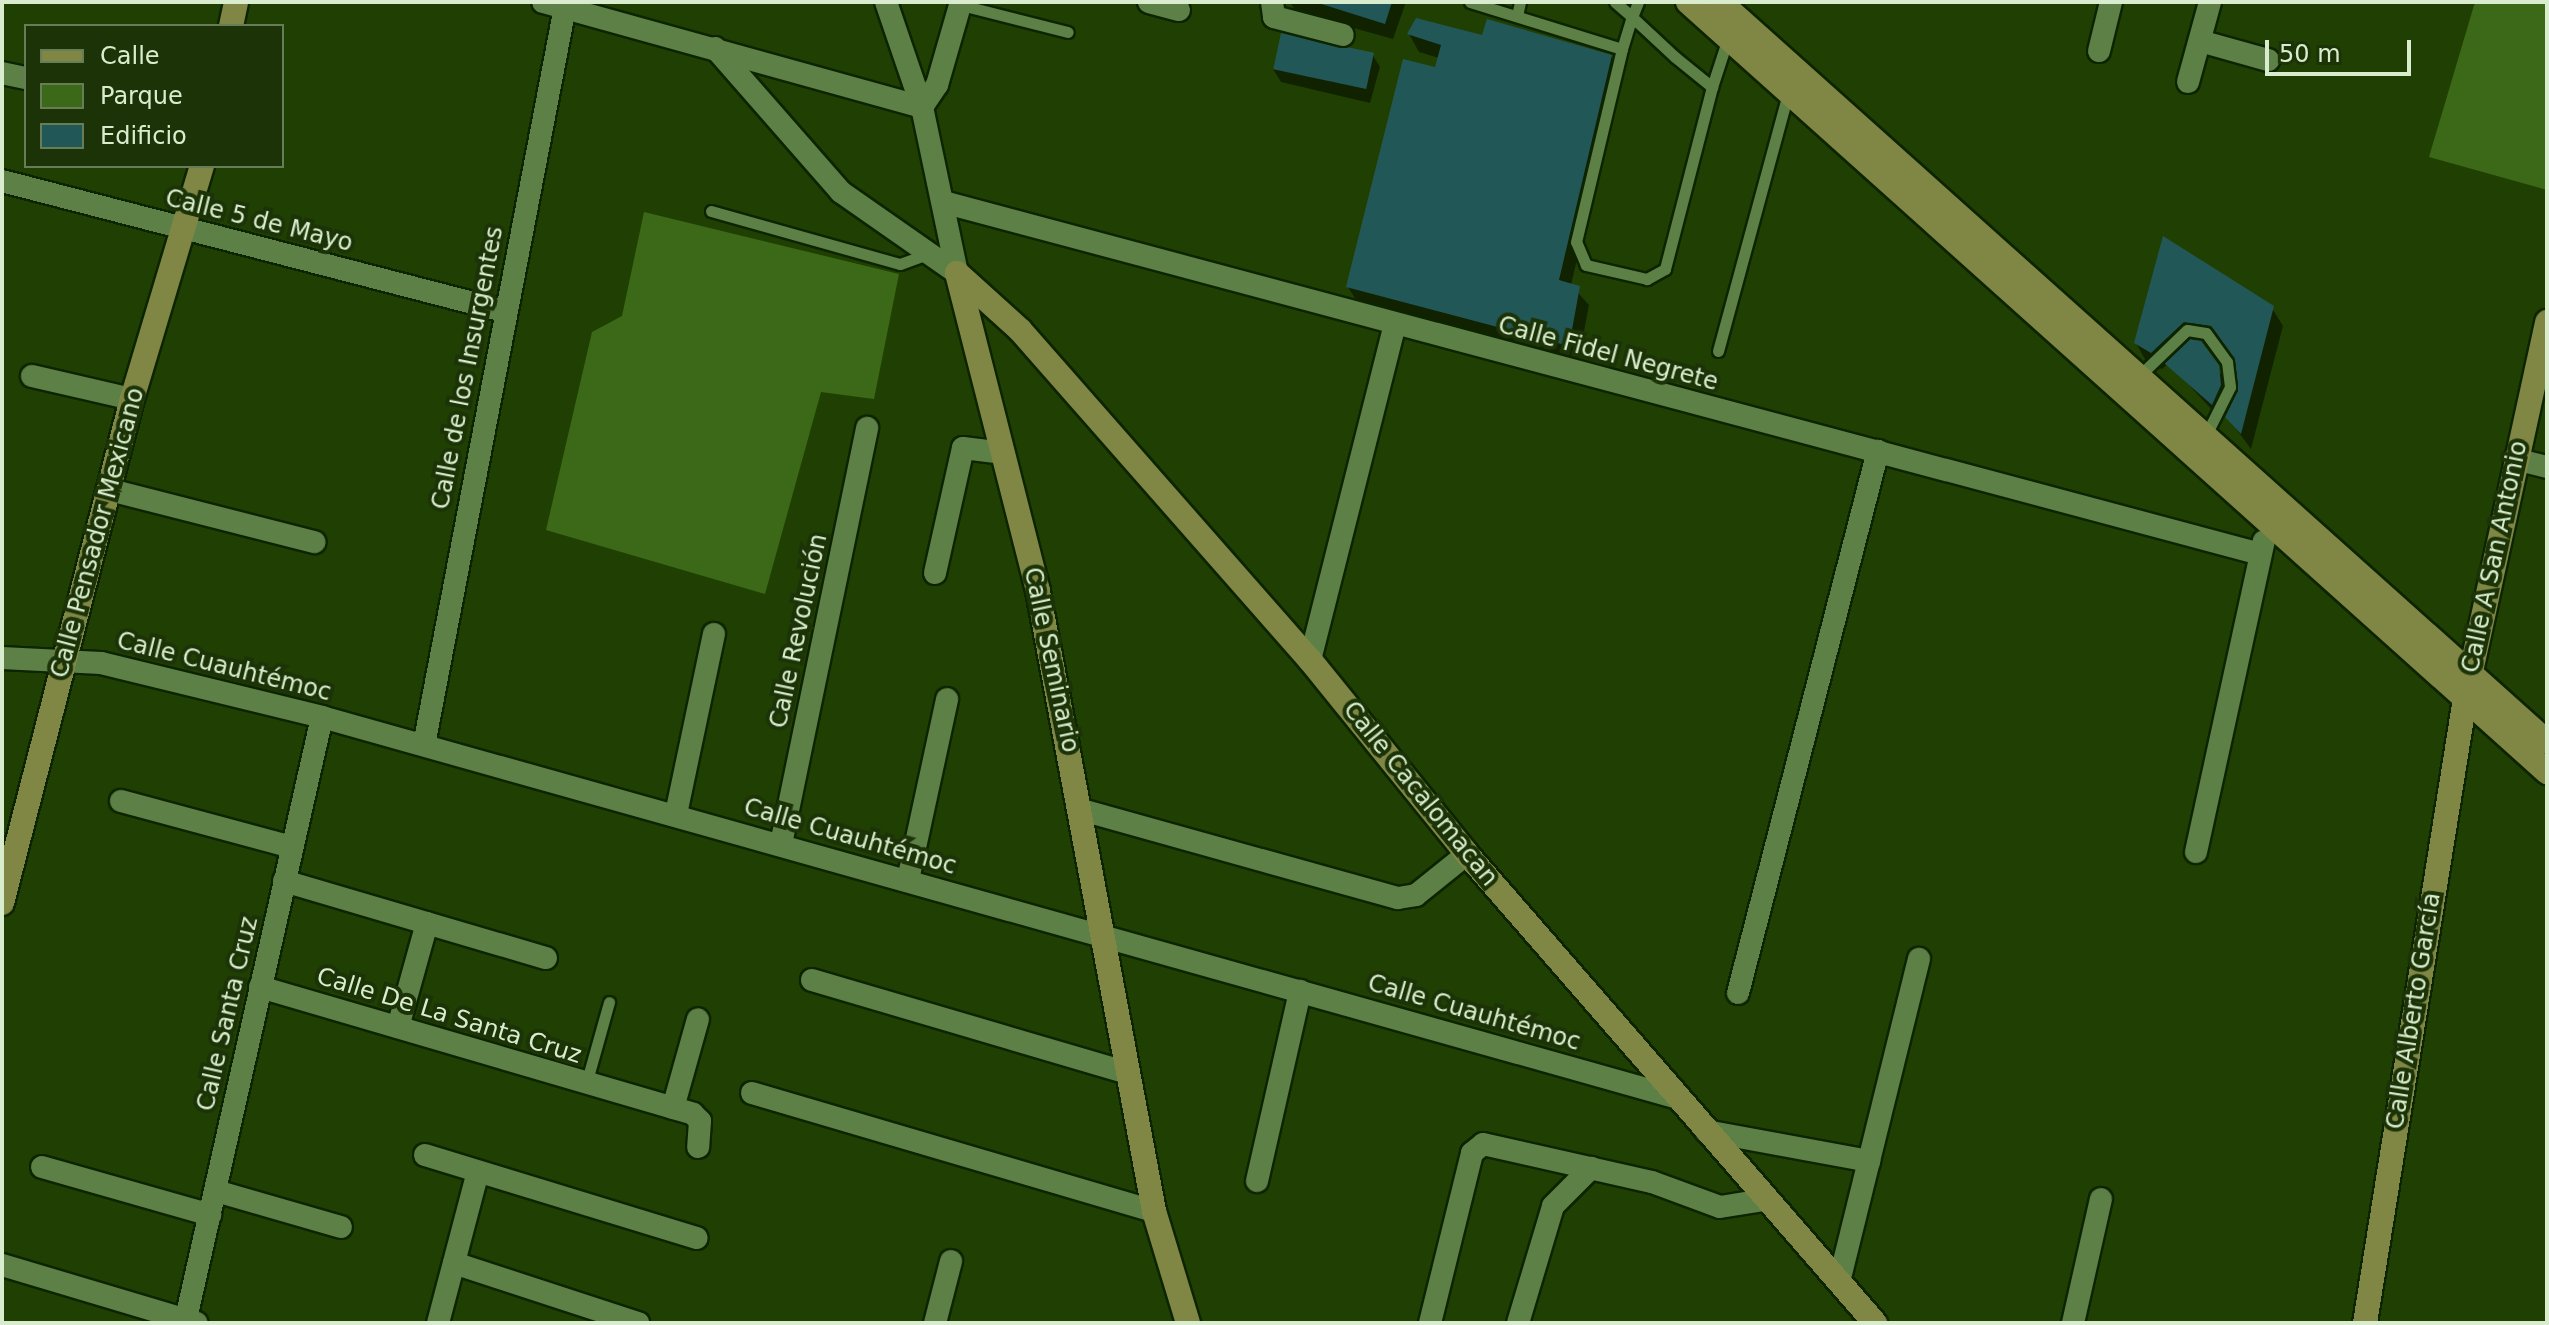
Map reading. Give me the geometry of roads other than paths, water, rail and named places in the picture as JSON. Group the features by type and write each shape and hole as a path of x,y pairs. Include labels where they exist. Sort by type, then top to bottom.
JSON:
{"main road":[{"path":"231,24 236,2"},
{"path":"1688,2 1793,68 2206,435 2275,514"},
{"path":"1720,2 1735,29 1788,92 2275,514 2468,687 2547,772"},
{"name":"Calle Pensador Mexicano","path":"2,903 132,399 187,230 202,168"},
{"name":"Calle Seminario","path":"957,273 1002,453 1082,810 1154,1211 1188,1323"},
{"name":"Calle Cacalomacan","path":"957,273 1020,330 1310,660 1467,854 1764,1200 1875,1323"},
{"name":"Calle A San Antonio","path":"2468,687 2547,322"},
{"path":"2468,687 2547,742"},
{"name":"Calle Alberto García","path":"2365,1323 2468,687"}],"street":[{"path":"543,2 566,5 922,107 937,85 961,4"},
{"name":"Calle Seminario","path":"886,2 922,107 957,273"},
{"path":"1149,2 1179,10"},
{"path":"1272,2 1274,17 1343,35"},
{"path":"2099,51 2111,2"},
{"path":"2188,82 2210,2"},
{"name":"Calle de los Insurgentes","path":"424,745 504,311 566,5"},
{"path":"2200,41 2268,60"},
{"path":"715,48 841,192 957,273"},
{"path":"2,73 24,78"},
{"name":"Calle 5 de Mayo","path":"2,181 504,311"},
{"name":"Calle Fidel Negrete","path":"943,202 2260,554"},
{"path":"1310,660 1395,325"},
{"path":"32,376 132,399"},
{"name":"Calle Revolución","path":"781,844 867,428"},
{"path":"935,573 963,448 1002,453"},
{"path":"1738,993 1878,451"},
{"path":"2515,459 2547,467"},
{"path":"110,490 314,542"},
{"path":"2196,852 2260,554 2275,514"},
{"path":"676,814 714,634"},
{"name":"Calle Cuauhtémoc","path":"2,658 64,660 322,717 1678,1098"},
{"path":"908,880 947,699"},
{"name":"Calle Santa Cruz","path":"189,1322 260,987 322,717"},
{"path":"121,801 292,847"},
{"path":"1082,810 1398,898 1416,895 1467,854"},
{"path":"284,881 546,958"},
{"path":"398,1027 427,923"},
{"path":"1839,1282 1919,959"},
{"path":"812,980 1128,1073"},
{"name":"Calle De La Santa Cruz","path":"260,987 586,1084"},
{"path":"1257,1181 1300,991"},
{"path":"673,1108 698,1019"},
{"path":"586,1084 700,1118 698,1147"},
{"path":"752,1093 1154,1211"},
{"path":"1706,1131 1869,1161"},
{"path":"1430,1323 1476,1148 1591,1168 1720,1207 1764,1200"},
{"path":"425,1155 697,1238"},
{"path":"42,1167 210,1215"},
{"path":"1518,1323 1553,1206 1591,1168"},
{"path":"438,1323 478,1172"},
{"path":"216,1191 341,1227"},
{"path":"2073,1323 2101,1199"},
{"path":"935,1323 951,1261"},
{"path":"454,1263 638,1323"},
{"path":"2,1265 189,1322"}],"lane":[{"path":"1470,2 1622,49"},
{"path":"1517,16 1520,2"},
{"path":"1615,2 1712,87"},
{"path":"1638,2 1622,49 1576,242 1586,265 1647,279 1665,269 1712,87 1735,29"},
{"path":"961,4 1068,32"},
{"path":"1718,351 1793,68"},
{"path":"711,211 900,264 927,254"},
{"path":"2139,376 2187,330 2206,333 2227,362 2230,387 2206,435"},
{"name":"Calle De La Santa Cruz","path":"586,1084 609,1002"}]}
